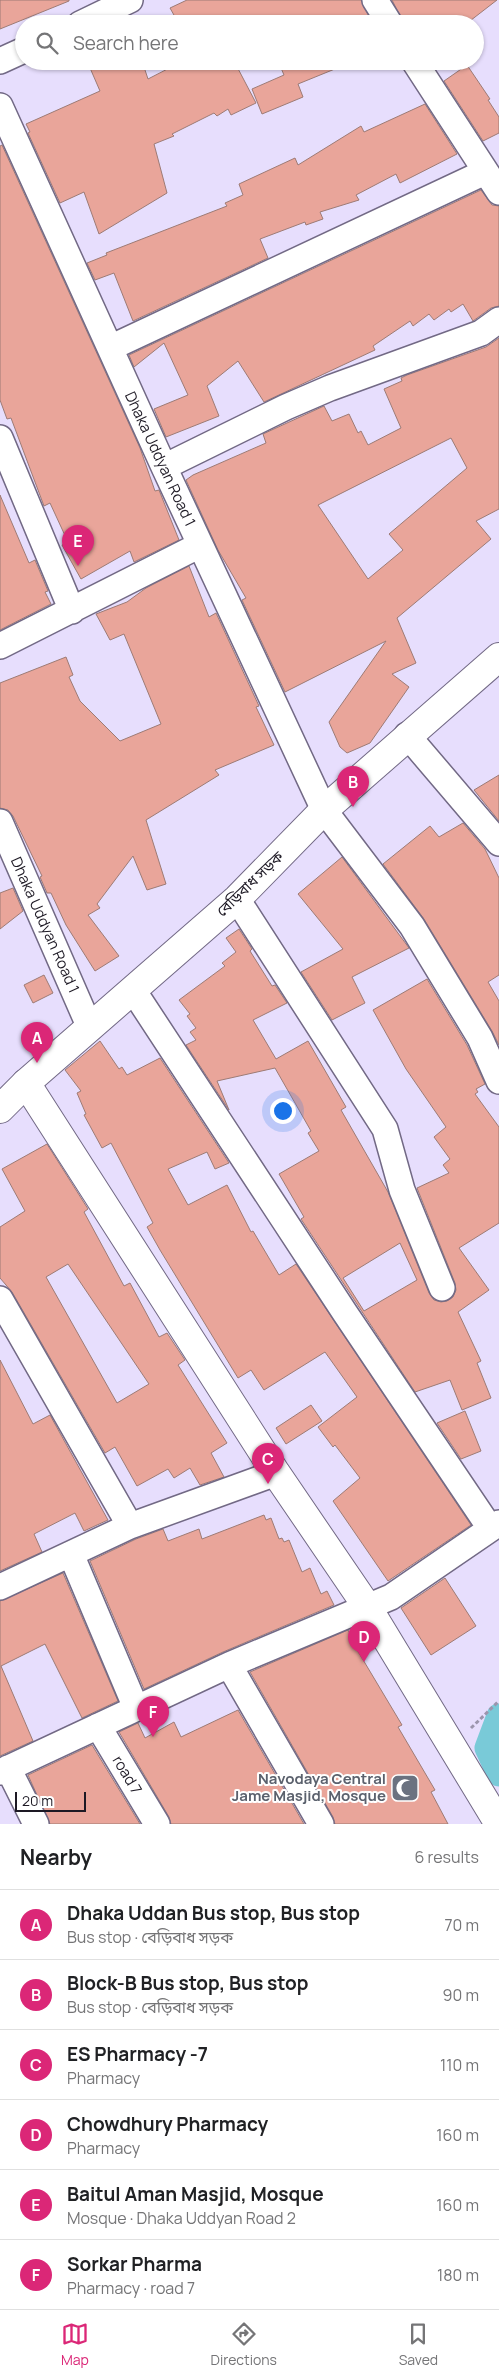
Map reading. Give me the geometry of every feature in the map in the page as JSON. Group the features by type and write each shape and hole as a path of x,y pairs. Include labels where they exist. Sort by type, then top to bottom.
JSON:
{"main road":[{"name":"বেড়িবাধ সড়ক","path":"0,1109 26,1083 237,899 324,810 407,735 499,657"},
{"path":"26,1083 276,1473 368,1608 499,1824"}],"street":[{"path":"99,15 130,0"},
{"path":"375,0 384,15"},
{"path":"0,62 15,54"},
{"path":"420,70 499,192"},
{"name":"Dhaka Uddyan Road 1","path":"0,106 164,467 324,810 412,926 480,1038 499,1081"},
{"path":"110,348 485,172"},
{"path":"164,467 286,407 330,388 481,333 499,320"},
{"path":"0,438 72,611"},
{"path":"0,646 200,545"},
{"path":"407,735 499,842"},
{"name":"Dhaka Uddyan Road 1","path":"0,822 90,1028"},
{"path":"237,899 385,1129 402,1190 442,1288"},
{"path":"36,1824 4,1770 229,1665 391,1597 494,1526 340,1305 133,990"},
{"path":"0,1299 130,1526"},
{"path":"0,1587 130,1526 276,1473"},
{"path":"71,1554 136,1708"},
{"path":"229,1665 321,1824"},
{"name":"road 7","path":"98,1726 157,1824"}],"path":[{"path":"452,1746 499,1701"}],"building":[{"path":"0,0 69,0 34,15 15,15 15,23 0,29"},
{"path":"187,0 361,0 368,15 174,15 170,8"},
{"path":"392,0 497,0 478,15 400,15"},
{"path":"91,70 145,70 148,79 166,70 239,70 256,103 231,115 228,109 217,116 214,113 172,134 174,136 154,144 167,193 99,234 84,192 60,203 28,133 30,132 26,124 100,91"},
{"path":"282,70 332,70 298,84 303,97 262,114 252,89 284,75"},
{"path":"460,70 470,70 490,99 488,100 499,117 499,133 483,141 444,81"},
{"path":"425,104 457,154 400,183 396,174 356,195 359,200 320,212 323,219 306,225 305,222 260,239 268,258 133,321 114,273 95,280 87,263 107,255 106,253 227,206 225,203 243,195 239,184 295,158 298,165 361,126 364,132"},
{"path":"2,145 140,448 155,491 159,490 179,540 134,562 130,551 81,579 62,545 68,542 50,503 44,506 11,418 7,419 0,400 0,146"},
{"path":"481,190 492,205 499,206 499,306 491,308 473,321 463,304 451,312 449,309 434,320 429,314 413,326 410,321 373,346 375,350 264,402 238,361 207,386 219,416 166,437 154,409 188,395 164,343 134,367 129,355"},
{"path":"499,338 499,509 476,521 491,539 397,618 416,663 392,674 409,687 370,743 347,753 340,747 329,722 386,641 285,692 242,600 246,598 218,550 186,480 193,475 266,443 263,434 324,406 332,421 349,414 358,433 361,431 368,445 401,428 384,389 402,381 401,378 407,375 486,347","holes":["451,438 467,468 389,534 403,550 368,579 318,505"]},
{"path":"0,495 29,563 35,560 48,591 45,592 51,604 0,630"},
{"path":"189,566 209,617 216,613 259,706 256,707 274,745 215,770 219,775 146,820 166,884 147,890 133,856 97,904 100,908 88,915 119,956 95,971 66,925 51,893 47,893 40,877 42,876 13,816 8,810 0,808 0,683 66,657 73,675 69,677 80,701 120,741 161,724 124,634 110,640 96,614 127,602 146,588"},
{"path":"499,775 499,821 474,790"},
{"path":"463,823 485,849 499,878 499,975 488,982 499,1001 499,1045 424,919 383,864 430,826 439,837"},
{"path":"342,857 409,948 352,977 365,1003 332,1020 301,972 343,949 298,894"},
{"path":"13,888 23,911 0,929 0,893"},
{"path":"239,929 252,949 250,951 272,986 275,985 287,1003 253,1020 276,1059 308,1041 346,1107 341,1110 388,1192 429,1293 434,1300 441,1302 453,1297 456,1290 455,1283 417,1188 449,1173 443,1165 450,1159 434,1137 446,1127 406,1069 373,1010 427,979 467,1045 485,1084 476,1089 478,1092 475,1094 499,1127 499,1223 459,1248 489,1290 458,1312 481,1361 477,1363 491,1398 462,1410 450,1380 415,1392 301,1219 304,1217 279,1174 319,1151 308,1133 311,1131 275,1068 217,1081 229,1110 186,1045 196,1040 190,1032 196,1028 187,1016 190,1014 179,1000 225,966 222,963 236,952 226,938","holes":["400,1243 417,1280 364,1311 343,1278"]},
{"path":"44,975 53,993 33,1003 24,985"},
{"path":"100,1041 119,1069 122,1067 127,1075 160,1058 229,1163 215,1169 207,1152 168,1169 188,1205 227,1185 251,1232 253,1231 279,1275 296,1264 471,1525 388,1581 333,1501 360,1478 335,1445 333,1447 318,1427 357,1397 325,1352 264,1390 251,1370 238,1378 147,1227 153,1223 111,1143 102,1148 84,1115 86,1114 77,1093 81,1091 65,1070"},
{"path":"47,1144 88,1209 84,1212 124,1286 130,1283 159,1337 167,1333 185,1360 178,1365 227,1443 211,1453 224,1477 200,1485 190,1468 174,1478 168,1469 137,1486 115,1447 105,1453 12,1292 0,1278 0,1227 25,1211 2,1169","holes":["68,1264 149,1384 117,1403 46,1277"]},
{"path":"0,1360 33,1424 50,1415 108,1520 84,1531 75,1513 34,1534 42,1552 0,1571"},
{"path":"311,1405 322,1421 286,1444 276,1428"},
{"path":"465,1411 481,1451 461,1459 437,1423"},
{"path":"264,1515 266,1520 271,1518 279,1539 282,1538 284,1542 289,1540 302,1572 310,1568 321,1594 327,1591 334,1605 223,1652 144,1689 90,1561 136,1539 163,1529 168,1541 199,1529 202,1539"},
{"path":"63,1573 118,1701 82,1718 45,1644 1,1666 33,1741 0,1756 0,1601"},
{"path":"445,1578 476,1626 431,1655 401,1608"},
{"path":"348,1630 356,1648 402,1725 398,1727 435,1790 431,1792 448,1824 335,1824 333,1817 250,1672"},
{"path":"238,1710 304,1824 171,1824 169,1817 119,1732 138,1723 145,1738 174,1722 181,1737"},
{"path":"92,1745 140,1824 50,1824 28,1775"}],"waterway":[{"path":"499,1716 487,1748 499,1774"}],"place":[{"name":"Baitul Aman Masjid, Mosque","path":"78,566"},
{"name":"Block-B Bus stop, Bus stop","path":"353,807"},
{"name":"Dhaka Uddan Bus stop, Bus stop","path":"37,1063"},
{"name":"ES Pharmacy -7","path":"268,1484"},
{"name":"Chowdhury Pharmacy","path":"364,1662"},
{"name":"Sorkar Pharma","path":"153,1737"},
{"name":"Navodaya Central Jame Masjid, Mosque","path":"405,1788"}]}
